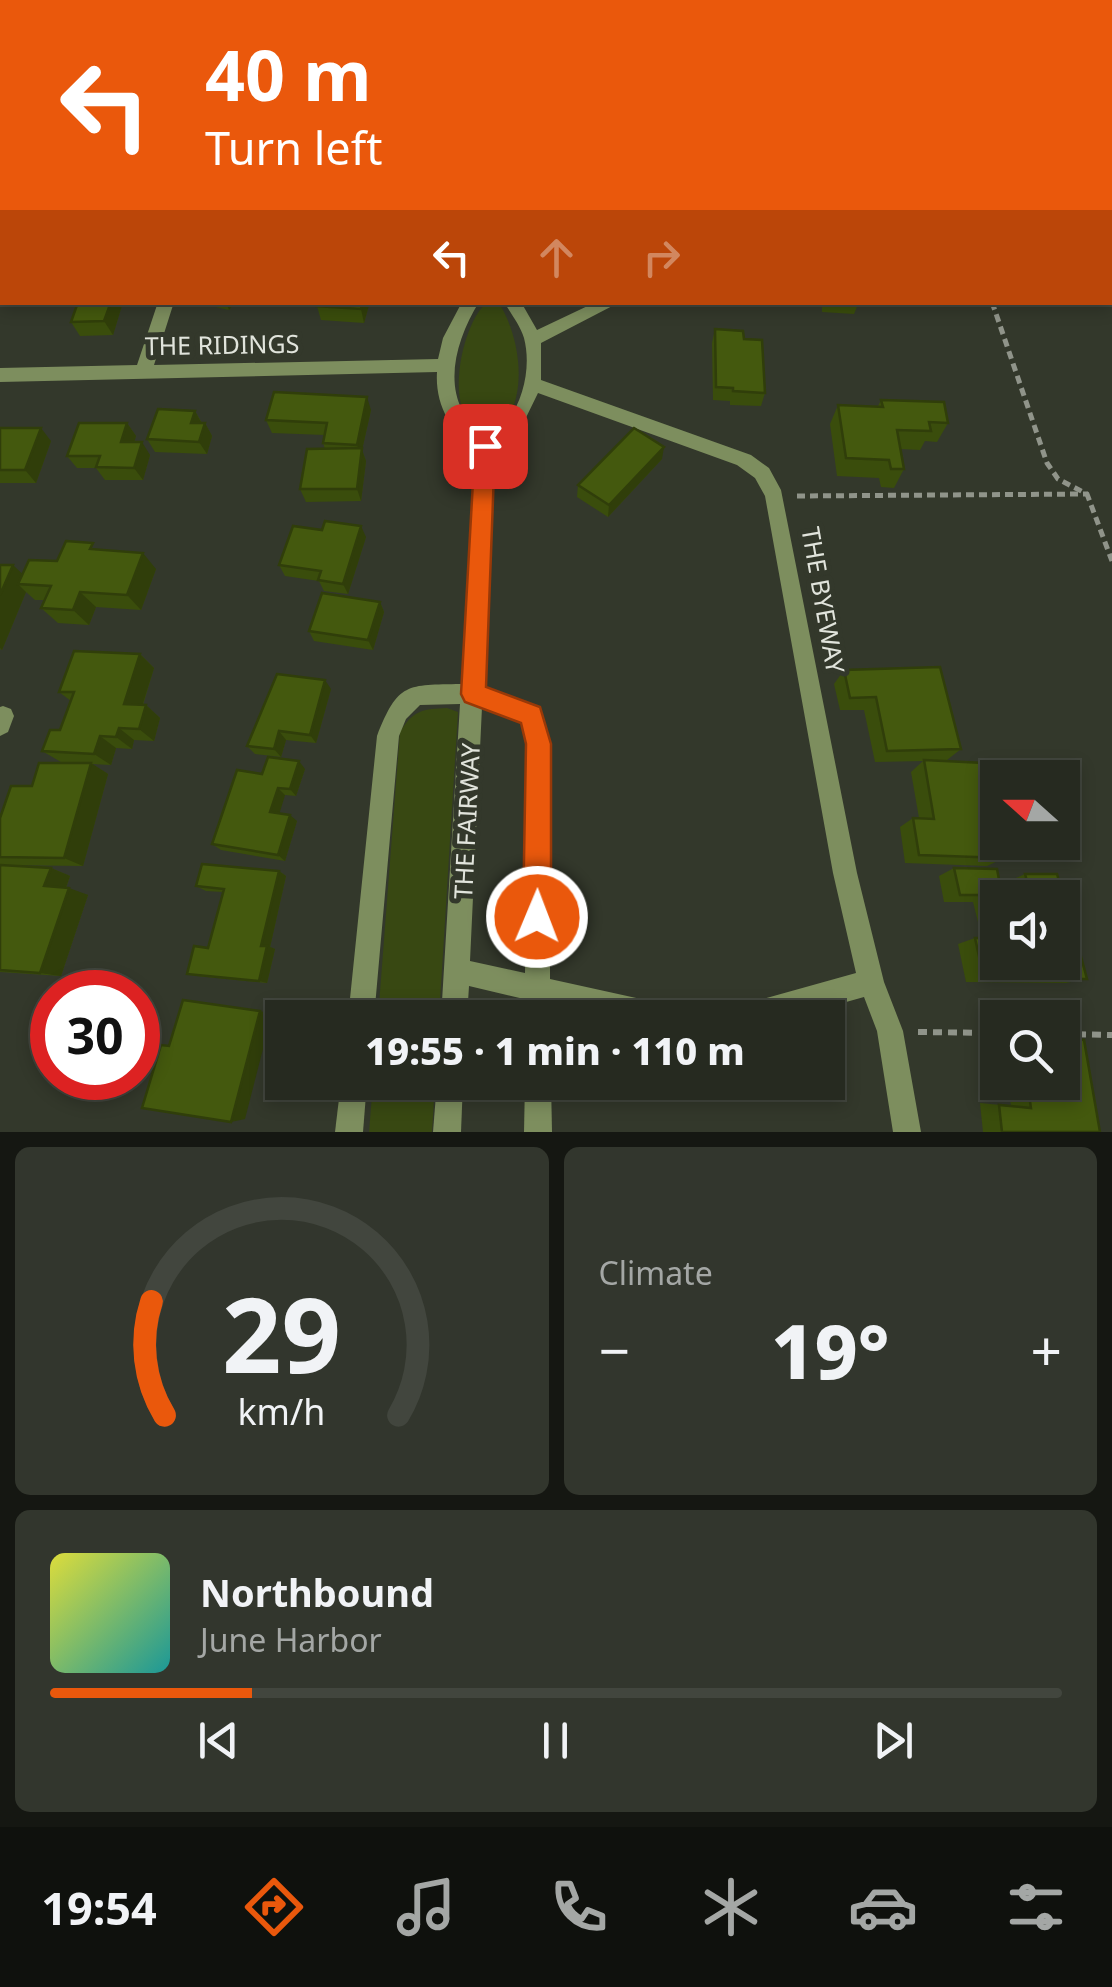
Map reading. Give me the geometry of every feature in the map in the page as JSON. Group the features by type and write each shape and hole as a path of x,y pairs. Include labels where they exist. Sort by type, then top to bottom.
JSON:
{"street":[{"path":"144,370 165,305"},
{"path":"469,305 452,332 444,366 445,384 459,425 485,446 506,435 532,384 532,340 514,305"},
{"path":"532,340 606,305"},
{"name":"THE RIDINGS","path":"0,375 444,366"},
{"path":"532,384 744,460 762,473 774,496"},
{"name":"THE FAIRWAY","path":"456,1000 485,446"},
{"name":"THE BYEWAY","path":"774,496 846,873 872,982 890,1031 907,1132"},
{"path":"362,1000 388,736 398,712 415,695 474,694 531,715 539,744 537,1000"},
{"path":"458,971 592,1000"},
{"path":"806,1000 872,982"},
{"path":"349,1132 352,1100"},
{"path":"447,1132 449,1100"},
{"path":"538,1100 538,1132"}],"path":[{"path":"993,305 1048,464 1058,479 1087,494 1112,561"},
{"path":"774,496 1087,494"},
{"path":"890,1031 980,1033"},
{"path":"1080,1034 1112,1034"}],"green space":[{"path":"484,305 500,305 517,352 518,389 506,422 494,435 477,430 466,417 460,399 462,356 476,316"},
{"path":"431,709 458,712 440,1000 379,1000 400,732 409,719"},
{"path":"372,1100 434,1100 432,1132 369,1132"}],"building":[{"path":"77,305 110,305 104,321 71,322"},
{"path":"317,305 362,305 361,309"},
{"path":"715,329 743,331 744,339 762,340 765,393 716,387"},
{"path":"274,392 367,397 357,445 323,443 327,423 266,420"},
{"path":"881,400 944,402 948,423 929,422 931,431 897,430 904,469 891,469 889,460 846,458 838,405 883,407"},
{"path":"158,409 195,411 191,423 205,423 199,442 147,439"},
{"path":"79,423 127,423 121,442 142,442 134,468 96,467 100,456 67,456"},
{"path":"0,428 41,428 25,470 0,470"},
{"path":"634,428 664,447 609,505 578,485"},
{"path":"362,448 357,489 300,489 307,449"},
{"path":"325,521 361,526 343,584 318,580 321,571 279,565 293,526 322,530"},
{"path":"66,541 93,543 90,549 143,553 127,595 80,592 73,610 41,608 51,586 18,584 29,560 57,561"},
{"path":"0,565 13,565 0,595"},
{"path":"322,593 380,602 368,640 309,631"},
{"path":"74,651 140,654 124,704 146,705 139,729 119,728 116,737 100,736 94,754 42,751 50,730 60,730 74,692 59,692"},
{"path":"940,667 961,749 887,751 876,697 850,698 844,670"},
{"path":"277,674 325,680 310,735 279,731 274,749 247,746"},
{"path":"268,757 299,761 290,789 278,788 270,812 290,815 278,855 212,844 237,770 262,774"},
{"path":"924,760 980,763 980,857 919,855 913,818 934,819"},
{"path":"39,763 91,763 64,858 0,857 0,818 11,786 32,786"},
{"path":"202,864 279,871 261,946 267,946 259,981 187,974 194,946 208,948 224,889 196,886"},
{"path":"0,865 51,868 44,886 69,888 41,970 0,970"},
{"path":"954,868 997,869 999,880 980,880 980,895 960,895"},
{"path":"1025,874 1057,874 1059,880 1027,880"},
{"path":"1080,953 1087,979 1080,979"},
{"path":"183,1000 260,1011 231,1122 142,1108 144,1100 160,1100 160,1048 169,1046"},
{"path":"1080,1040 1084,1040 1100,1132 1002,1132 999,1105 1031,1108 1030,1100 1080,1100"}],"route":[{"path":"485,446 474,694 531,715 539,744 537,917"}]}
